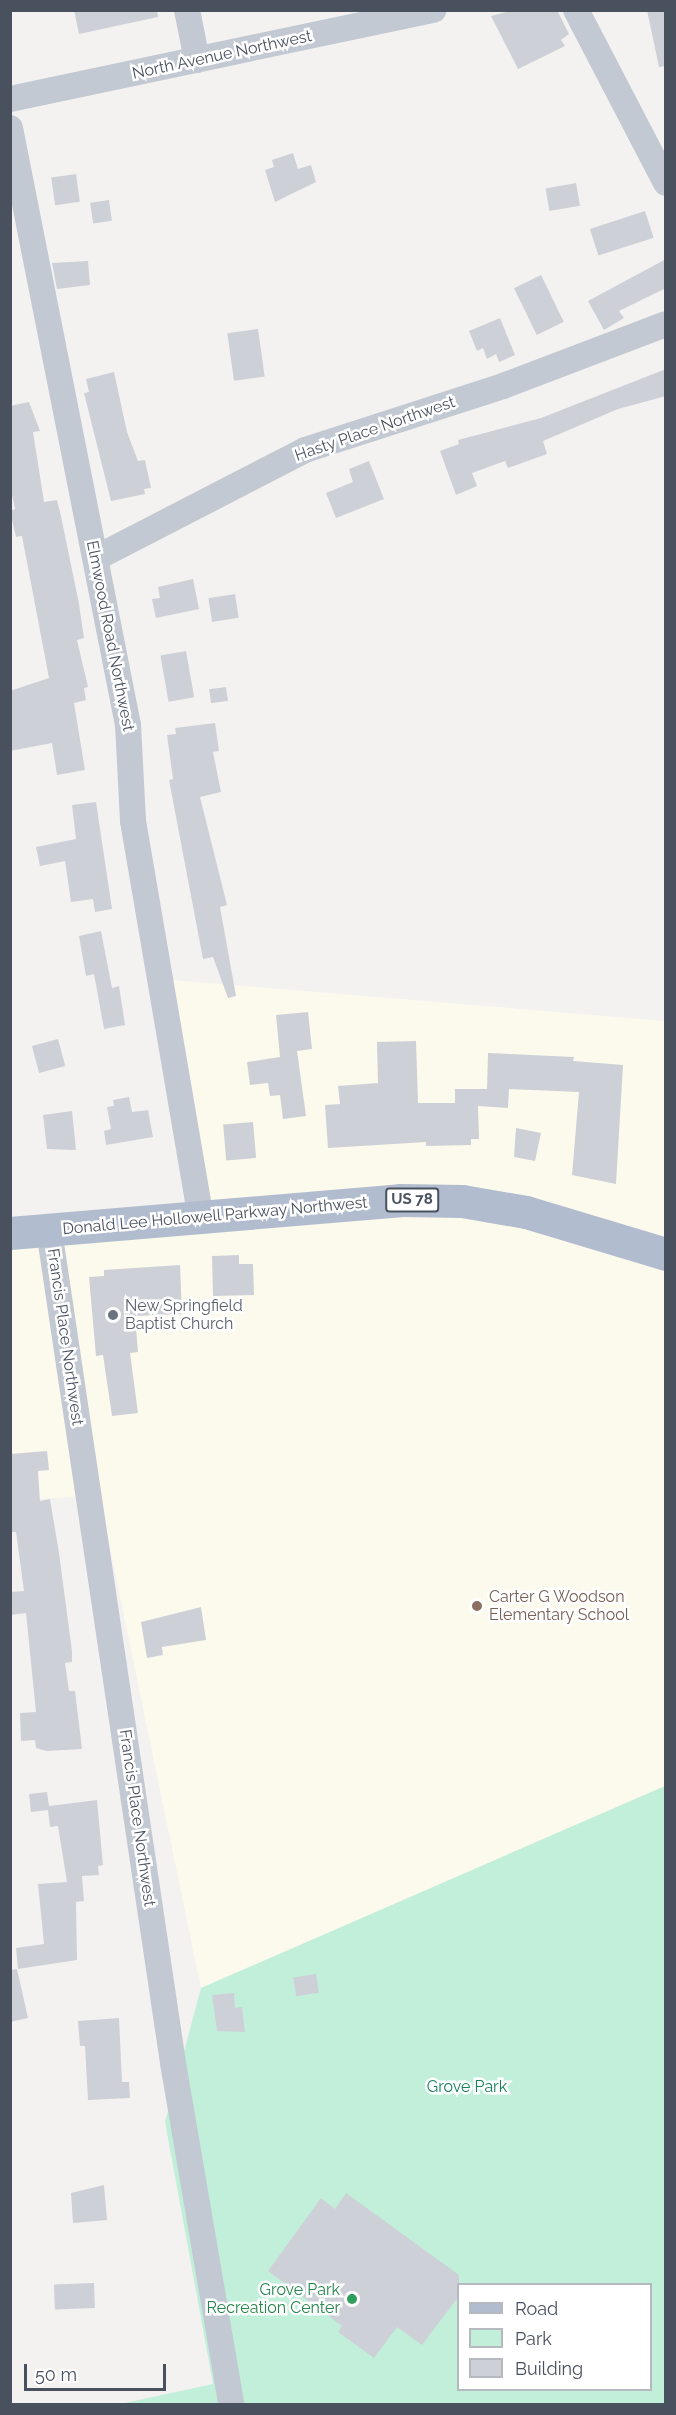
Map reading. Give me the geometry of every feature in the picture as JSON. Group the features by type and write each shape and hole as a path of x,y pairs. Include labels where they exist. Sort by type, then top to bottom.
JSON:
{"main road":[{"name":"Donald Lee Hollowell Parkway Northwest","path":"10,1233 400,1200 462,1201 526,1212 666,1254"}],"street":[{"path":"187,10 197,60"},
{"name":"North Avenue Northwest","path":"10,99 434,10"},
{"path":"576,10 666,183"},
{"name":"Elmwood Road Northwest","path":"10,128 128,725 133,821 201,1218"},
{"name":"Hasty Place Northwest","path":"96,558 305,450 503,386 666,324"},
{"name":"Francis Place Northwest","path":"49,1230 175,2075 231,2404"}],"shaded area":[{"path":"160,979 665,1021 665,1786 201,1988 99,1495 11,1501 11,1234 199,1224"}],"green space":[{"name":"Grove Park","path":"665,1786 665,2404 120,2404 213,2384 165,2122 201,1988"}],"building":[{"path":"74,10 157,10 158,17 79,34"},
{"path":"514,10 557,10 569,34 561,40 565,46 518,69 491,16"},
{"path":"647,10 666,10 666,66 659,67"},
{"path":"293,153 298,169 311,165 316,182 275,202 265,170 274,167 272,160"},
{"path":"76,174 80,202 55,205 51,177"},
{"path":"576,183 580,206 549,211 545,188"},
{"path":"109,200 112,221 93,223 90,203"},
{"path":"645,211 654,238 598,256 590,229"},
{"path":"666,259 666,288 619,311 624,318 604,330 588,301"},
{"path":"88,261 90,285 57,289 52,263"},
{"path":"541,275 564,322 537,335 514,288"},
{"path":"500,318 515,355 499,362 496,354 487,359 483,348 477,351 469,331"},
{"path":"258,329 265,377 234,381 227,333"},
{"path":"666,369 666,396 618,409 543,441 547,454 508,468 505,461 472,473 477,486 456,495 440,451 459,444 458,440 541,418"},
{"path":"114,372 127,432 138,461 145,460 151,488 144,489 145,494 111,501 84,393 89,392 86,379"},
{"path":"29,402 40,431 33,432 44,502 57,500 61,516 79,604 84,638 77,640 88,687 84,688 86,700 74,703 85,770 57,775 52,743 10,751 10,691 49,678 22,536 16,537 10,511 15,509 10,485 10,406"},
{"path":"369,461 384,499 336,518 326,493 353,482 349,469"},
{"path":"193,579 199,609 156,618 152,599 160,598 158,587"},
{"path":"235,594 239,618 212,622 208,598"},
{"path":"186,651 194,697 169,702 160,656"},
{"path":"226,687 228,701 211,703 209,689"},
{"path":"215,723 219,751 213,752 221,792 200,797 227,905 220,907 236,996 228,998 213,957 203,959 169,780 173,779 167,735 176,734 175,728"},
{"path":"96,802 112,909 95,912 93,899 71,902 65,861 40,866 36,847 76,839 72,805"},
{"path":"101,931 112,988 119,986 125,1025 104,1029 94,974 86,976 79,936"},
{"path":"308,1012 312,1049 297,1051 306,1116 283,1119 280,1095 270,1096 268,1083 250,1085 247,1062 280,1057 276,1015"},
{"path":"58,1039 65,1066 39,1073 32,1046"},
{"path":"416,1041 418,1103 455,1103 455,1089 487,1089 488,1053 574,1057 573,1061 623,1065 616,1184 572,1175 579,1092 509,1089 508,1108 478,1106 479,1139 471,1139 471,1145 426,1146 426,1142 328,1148 325,1105 340,1104 338,1086 378,1083 377,1042"},
{"path":"129,1097 132,1112 148,1110 153,1137 106,1145 104,1131 111,1129 107,1107 114,1106 113,1100"},
{"path":"72,1111 76,1150 47,1149 43,1115"},
{"path":"253,1122 256,1158 226,1160 223,1125"},
{"path":"516,1128 541,1133 535,1161 514,1157"},
{"path":"239,1255 239,1264 253,1264 254,1295 213,1296 212,1256"},
{"path":"180,1265 182,1314 135,1316 138,1352 130,1353 138,1413 112,1416 103,1355 96,1356 89,1277 104,1276 104,1270"},
{"path":"47,1451 49,1470 38,1471 40,1501 50,1499 72,1651 72,1662 65,1663 69,1691 75,1691 82,1749 47,1751 36,1748 35,1740 21,1741 20,1713 36,1712 26,1613 10,1615 10,1592 24,1591 16,1532 10,1532 10,1454"},
{"path":"201,1607 206,1640 162,1647 163,1655 147,1658 141,1622"},
{"path":"47,1792 49,1806 97,1800 103,1865 98,1866 99,1875 82,1876 84,1901 76,1902 77,1960 18,1969 16,1948 44,1944 38,1884 67,1882 58,1826 50,1827 48,1810 31,1812 29,1794"},
{"path":"17,1969 28,2018 10,2022 10,1970"},
{"path":"316,1974 319,1993 296,1996 293,1978"},
{"path":"234,1993 235,2008 242,2007 245,2032 217,2031 212,1995"},
{"path":"119,2018 122,2082 129,2082 130,2098 88,2100 85,2046 80,2046 78,2021"},
{"path":"104,2185 107,2220 73,2223 71,2193"},
{"path":"346,2193 459,2275 457,2299 422,2345 397,2327 374,2358 338,2332 342,2326 268,2271 321,2198 335,2209"},
{"path":"94,2283 95,2308 55,2309 54,2284"}],"place":[{"name":"New Springfield Baptist Church","path":"113,1315"},
{"name":"Carter G Woodson Elementary School","path":"477,1606"},
{"name":"Grove Park Recreation Center","path":"352,2299"}]}
